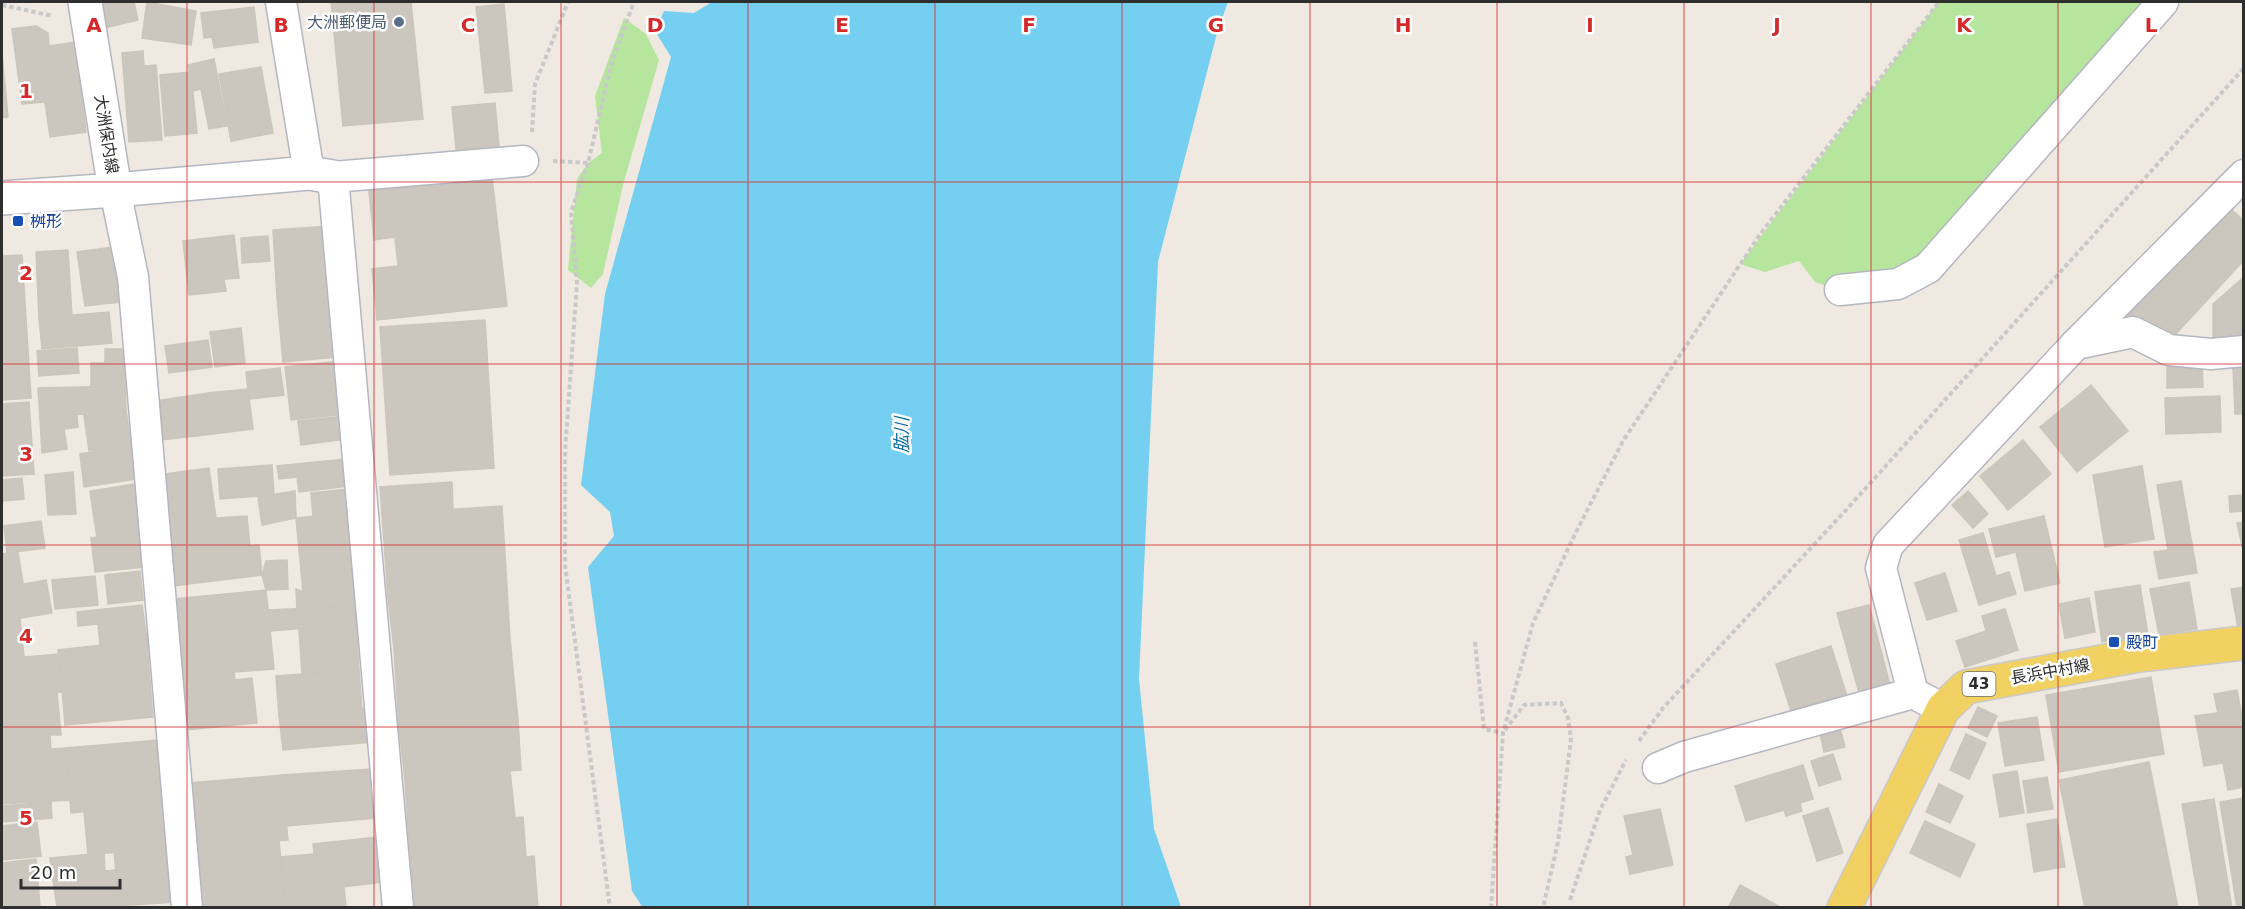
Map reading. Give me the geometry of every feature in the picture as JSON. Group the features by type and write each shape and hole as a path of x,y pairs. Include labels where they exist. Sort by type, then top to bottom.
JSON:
{"main road":[{"name":"大洲保内線","path":"2,198 115,190 87,12"},
{"path":"115,190 321,175"},
{"name":"長浜中村線","path":"1844,908 1943,710 1966,687 2139,655 2244,643"}],"street":[{"path":"281,2 321,175 398,908"},
{"path":"1840,290 1898,284 1928,268 2163,2"},
{"path":"321,175 527,148"},
{"path":"1913,693 1881,568 1888,546 2076,344 2242,171"},
{"path":"115,190 133,277 187,908"},
{"path":"2076,344 2133,332 2169,350 2211,354 2244,351"},
{"path":"1658,768 1684,757 1913,693 1943,710"}],"path":[{"path":"568,2 535,84 527,148 588,163"},
{"path":"610,908 565,565 565,453 577,283 571,212 588,163 612,61 634,2"},
{"path":"1491,908 1503,733 1533,623 1623,441 1761,233 1939,2"},
{"path":"2,6 87,12"},
{"path":"1635,745 1663,708 1846,510 2244,68"},
{"path":"1476,642 1484,729 1503,733"},
{"path":"1503,733 1524,705 1561,703 1568,718 1571,739 1558,842 1543,908"},
{"path":"1570,900 1600,810 1629,755"}],"green space":[{"path":"1939,2 2163,2 1932,264 1840,290 1815,282 1799,261 1765,272 1740,264"},
{"path":"624,18 646,34 659,60 623,185 603,274 591,288 568,270 577,179 588,163 602,153 595,96"}],"water":[{"name":"肱川","path":"712,2 1228,2 1217,33 1158,262 1139,679 1154,829 1181,907 643,908 632,891 588,567 614,536 610,512 581,485 605,294 671,57 655,31 664,11 694,13"}],"building":[{"path":"98,2 134,2 138,20 104,28"},
{"path":"147,2 196,11 191,45 142,38"},
{"path":"331,2 411,2 423,119 343,126"},
{"path":"504,4 512,91 485,93 476,7"},
{"path":"254,7 258,42 214,48 212,37 204,38 201,13"},
{"path":"36,26 48,33 49,46 75,42 86,132 50,137 45,102 22,104 12,29"},
{"path":"143,51 144,66 156,65 162,140 129,142 122,53"},
{"path":"2,54 8,117 2,118"},
{"path":"214,59 227,126 209,129 201,89 193,91 188,65"},
{"path":"261,67 273,133 231,141 219,74"},
{"path":"191,72 197,133 165,136 160,75"},
{"path":"495,103 500,156 457,160 452,107"},
{"path":"492,177 507,306 377,320 372,269 398,266 395,237 374,240 369,191"},
{"path":"2228,206 2244,221 2244,260 2176,334 2126,316"},
{"path":"330,226 333,294 277,297 273,230"},
{"path":"234,235 239,278 224,279 226,291 189,295 183,241"},
{"path":"268,236 270,261 242,263 241,238"},
{"path":"113,247 120,302 85,306 77,252"},
{"path":"68,250 72,317 39,318 36,252"},
{"path":"22,255 31,398 2,400 2,256"},
{"path":"2244,277 2244,340 2213,340 2213,304"},
{"path":"333,294 338,357 283,362 277,297"},
{"path":"109,312 112,343 42,349 39,318"},
{"path":"485,320 494,468 390,475 380,327"},
{"path":"241,328 245,363 215,367 210,332"},
{"path":"208,340 212,367 169,373 165,346"},
{"path":"77,348 79,373 39,376 37,351"},
{"path":"105,349 125,349 125,386 91,387 91,363 105,363"},
{"path":"339,361 345,414 291,420 285,367"},
{"path":"2202,361 2203,387 2167,388 2167,362"},
{"path":"2233,366 2244,366 2244,414 2235,414"},
{"path":"280,368 284,395 249,399 246,372"},
{"path":"2091,385 2128,431 2077,472 2040,427"},
{"path":"125,386 126,410 40,418 38,388"},
{"path":"248,389 253,429 213,434 208,393"},
{"path":"208,393 213,434 161,440 156,401"},
{"path":"2220,396 2221,432 2166,434 2165,398"},
{"path":"29,402 34,474 2,476 2,404"},
{"path":"126,410 131,446 89,451 84,415"},
{"path":"77,415 78,427 64,429 67,449 42,453 40,418"},
{"path":"343,416 346,439 301,445 298,421"},
{"path":"2023,440 2051,474 2008,510 1980,476"},
{"path":"131,446 136,479 84,487 80,454"},
{"path":"346,459 349,486 299,492 297,477 279,479 277,466"},
{"path":"272,465 274,495 220,499 218,469"},
{"path":"2142,466 2154,539 2105,547 2093,475"},
{"path":"209,468 216,518 169,521 165,474"},
{"path":"73,472 76,514 48,515 45,475"},
{"path":"22,478 24,499 2,501 2,480"},
{"path":"2181,481 2197,573 2159,579 2154,552 2168,550 2157,485"},
{"path":"452,482 453,509 382,514 380,487"},
{"path":"134,484 140,533 97,538 90,491"},
{"path":"348,489 350,513 313,517 311,493"},
{"path":"295,491 296,518 262,525 258,497"},
{"path":"1968,491 1988,514 1973,528 1952,505"},
{"path":"2244,495 2244,511 2230,512 2229,496"},
{"path":"502,506 507,588 388,597 382,514"},
{"path":"350,513 357,587 303,592 296,518"},
{"path":"247,516 250,548 172,554 169,521"},
{"path":"2044,516 2060,583 2025,591 2016,552 1996,557 1989,529"},
{"path":"41,521 45,548 7,553 4,526"},
{"path":"2244,522 2244,555 2237,523"},
{"path":"140,533 144,567 95,572 91,538"},
{"path":"1983,533 1996,576 2009,572 2016,594 1979,605 1959,540"},
{"path":"259,545 262,575 173,586 172,554"},
{"path":"18,552 23,584 2,588 2,554"},
{"path":"287,560 288,589 266,590 262,575 266,561"},
{"path":"140,571 143,600 108,604 105,575"},
{"path":"1945,573 1957,611 1927,620 1915,583"},
{"path":"95,576 98,605 55,609 52,580"},
{"path":"46,580 52,613 2,621 2,588"},
{"path":"2189,582 2197,629 2159,635 2150,589"},
{"path":"2140,585 2148,635 2102,642 2095,592"},
{"path":"357,587 357,606 297,610 296,589 303,592"},
{"path":"2244,587 2244,627 2238,628 2231,589"},
{"path":"507,588 510,639 394,649 388,597"},
{"path":"266,590 274,669 234,672 235,680 252,678 257,723 186,730 174,599"},
{"path":"2089,598 2095,632 2065,638 2059,604"},
{"path":"142,605 147,640 100,645 98,624 78,626 77,612"},
{"path":"1869,605 1890,685 1859,693 1837,613"},
{"path":"357,606 356,624 270,631 268,610"},
{"path":"2005,609 2018,650 1965,667 1956,641 1986,631 1982,616"},
{"path":"20,619 24,657 2,659 2,621"},
{"path":"356,624 359,670 302,674 299,629"},
{"path":"510,639 518,720 399,728 394,649"},
{"path":"147,640 149,669 61,677 58,650"},
{"path":"1831,646 1848,699 1793,717 1776,664"},
{"path":"59,654 62,692 2,697 2,659"},
{"path":"149,669 153,717 65,725 61,677"},
{"path":"359,670 362,710 279,716 276,676"},
{"path":"2151,677 2164,754 2059,772 2046,695"},
{"path":"2237,690 2244,727 2244,787 2228,790 2223,763 2204,766 2195,716 2218,713 2214,694"},
{"path":"57,692 61,735 50,735 51,750 2,752 2,697"},
{"path":"1978,707 1997,716 1987,737 1968,728"},
{"path":"368,708 372,742 283,750 279,716"},
{"path":"2037,717 2044,760 2005,766 1998,723"},
{"path":"518,720 521,770 405,780 399,728"},
{"path":"1840,728 1845,747 1824,752 1820,733"},
{"path":"1966,734 1986,743 1969,779 1950,770"},
{"path":"159,740 166,804 71,813 66,748"},
{"path":"66,748 70,800 2,804 2,752"},
{"path":"1833,754 1841,779 1819,786 1811,761"},
{"path":"2149,762 2178,908 2085,908 2059,780"},
{"path":"1803,765 1813,799 1800,803 1802,811 1786,816 1784,810 1746,821 1735,786"},
{"path":"372,769 376,818 286,826 282,775"},
{"path":"510,770 515,818 408,827 405,780"},
{"path":"2017,771 2024,813 2000,817 1993,775"},
{"path":"282,775 288,840 194,847 189,783"},
{"path":"2047,777 2053,809 2028,813 2023,781"},
{"path":"1939,784 1963,796 1950,823 1926,812"},
{"path":"2244,798 2244,908 2237,908 2220,802"},
{"path":"2214,799 2232,908 2200,908 2182,804"},
{"path":"51,802 52,818 2,822 2,806"},
{"path":"166,804 170,847 88,855 84,811"},
{"path":"1828,808 1843,853 1817,861 1803,816"},
{"path":"1660,809 1673,865 1630,874 1626,857 1633,855 1624,816"},
{"path":"523,817 526,857 534,856 538,908 415,908 408,827"},
{"path":"2057,819 2065,867 2034,872 2027,824"},
{"path":"1925,821 1975,844 1960,877 1910,853"},
{"path":"37,822 41,856 2,860 2,826"},
{"path":"378,837 383,882 318,890 313,844"},
{"path":"279,840 282,875 196,882 194,847"},
{"path":"170,847 174,902 119,906 114,851"},
{"path":"104,853 105,871 116,870 119,906 57,908 50,858"},
{"path":"314,854 321,895 286,900 281,857"},
{"path":"36,859 40,906 2,908 2,863"},
{"path":"282,875 287,908 198,908 196,882"},
{"path":"1740,885 1782,908 1728,908"},
{"path":"344,887 346,908 321,908 318,890"},
{"path":"321,895 321,908 287,908 286,900"}],"place":[{"name":"大洲郵便局","path":"399,22"},
{"name":"桝形","path":"18,221"},
{"name":"殿町","path":"2114,642"}]}
